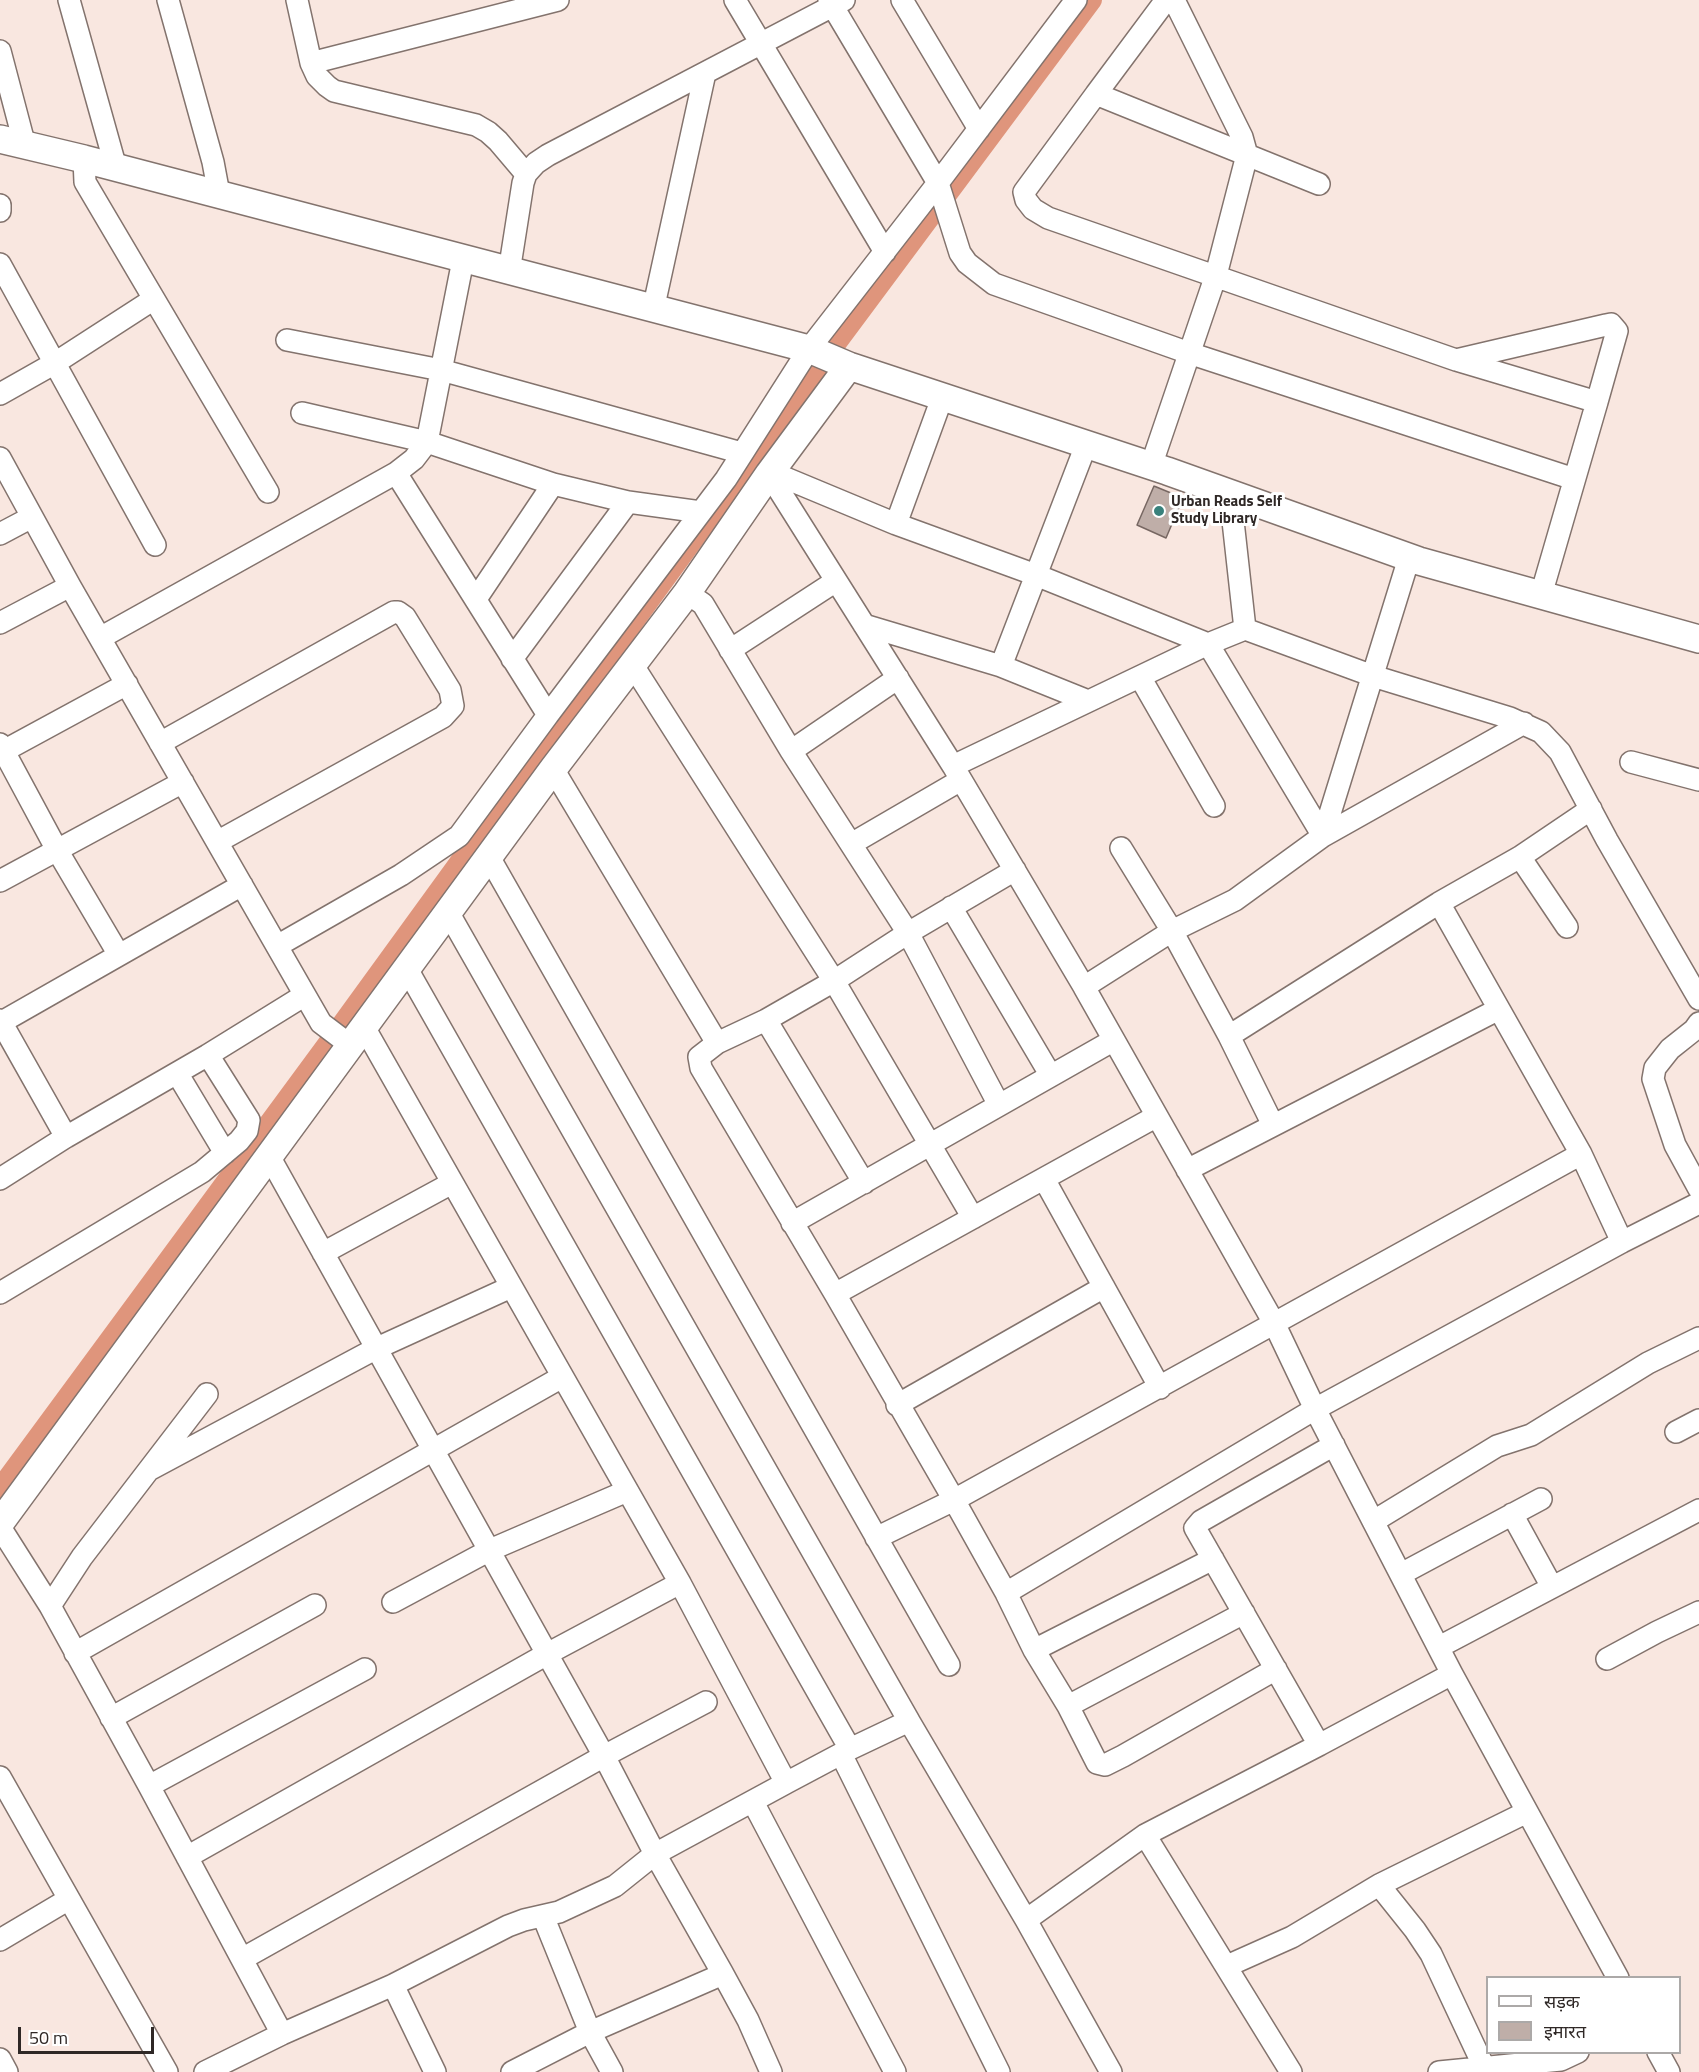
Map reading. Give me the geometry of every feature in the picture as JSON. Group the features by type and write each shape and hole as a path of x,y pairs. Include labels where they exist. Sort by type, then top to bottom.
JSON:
{"street":[{"path":"69,0 116,168"},
{"path":"168,0 213,162 219,194"},
{"path":"297,0 311,63 320,81 334,91 476,125 498,141 526,174"},
{"path":"311,63 558,0"},
{"path":"735,0 885,252"},
{"path":"902,0 979,129"},
{"path":"277,946 401,875 459,836 701,512 812,351 885,252 1076,0"},
{"path":"1166,0 1024,192 1026,200 1033,209 1048,218 1456,360 1597,402"},
{"path":"1151,466 1216,275 1247,155 1242,137 1174,0"},
{"path":"509,272 523,183 526,174 548,155 761,44 836,2 938,183 960,253 981,275 994,284 1189,353 1574,479"},
{"path":"0,51 6,142 84,159 219,194 812,351 942,398 1151,466 1409,558 1699,639"},
{"path":"653,310 705,73"},
{"path":"1096,94 1319,184"},
{"path":"84,159 85,182 268,492"},
{"path":"0,205 0,211"},
{"path":"100,638 396,473 414,459 427,442 464,260"},
{"path":"0,264 155,545"},
{"path":"0,394 55,363 154,299"},
{"path":"1456,360 1611,324 1615,328 1617,334 1541,595"},
{"path":"287,340 441,370 742,453"},
{"path":"282,2034 50,1606 1,1528 269,1156 351,1037 407,969 553,769 687,593 848,365"},
{"path":"896,524 900,507 942,398"},
{"path":"302,413 427,442 554,484 628,502 701,512"},
{"path":"1001,666 1086,445"},
{"path":"0,458 70,586 321,1023 351,1037 452,1183 680,1583 786,1783"},
{"path":"396,473 548,715"},
{"path":"770,473 1208,644 1323,836"},
{"path":"770,473 957,773 1084,987 1188,1170 1274,1323 1315,1409 1452,1674 1617,1976"},
{"path":"476,599 554,484"},
{"path":"1230,494 1245,629"},
{"path":"512,659 628,502"},
{"path":"0,534 32,517"},
{"path":"1323,836 1409,558"},
{"path":"730,650 836,581"},
{"path":"0,623 70,586"},
{"path":"687,593 703,604 791,751 908,933 999,1106"},
{"path":"160,743 394,612 405,617 450,690 453,706 443,717 217,842"},
{"path":"864,625 1001,666 1088,701"},
{"path":"850,844 957,773 1088,701 1245,629 1373,676 1524,723 1541,732 1556,747 1699,999"},
{"path":"632,664 834,981 973,1218"},
{"path":"1140,677 1214,807"},
{"path":"791,751 898,678"},
{"path":"119,955 1,749 127,684"},
{"path":"1084,987 1172,931 1235,900 1323,836 1524,723"},
{"path":"1631,762 1699,780"},
{"path":"553,769 717,1043"},
{"path":"0,880 183,782"},
{"path":"1229,1036 1439,903 1520,857 1591,810"},
{"path":"1121,848 1172,931 1229,1036 1273,1125"},
{"path":"489,856 949,1665"},
{"path":"1520,857 1567,927"},
{"path":"1015,870 908,933 834,981 766,1020 701,1053 699,1060 701,1068 954,1500 1006,1593 1034,1650 1068,1706 1094,1759 1100,1765 1105,1765 1276,1669"},
{"path":"66,1137 0,1022 242,885"},
{"path":"1439,903 1581,1154 1622,1242"},
{"path":"951,907 1051,1076"},
{"path":"448,912 1111,2072"},
{"path":"407,969 846,1752 999,2072"},
{"path":"0,1179 66,1137 208,1055 305,995"},
{"path":"1188,1170 1499,1009"},
{"path":"766,1020 864,1183"},
{"path":"1699,1023 1694,1030 1670,1049 1656,1068 1653,1079 1675,1145 1699,1189"},
{"path":"792,1223 1114,1040"},
{"path":"0,1293 202,1172 239,1141 247,1131 249,1120 208,1055"},
{"path":"177,1073 225,1153"},
{"path":"835,1294 1157,1116"},
{"path":"876,1538 954,1500 1160,1388 1581,1154"},
{"path":"269,1156 604,1756 655,1854 748,2020 771,2072"},
{"path":"1044,1179 1160,1388"},
{"path":"322,1253 452,1183"},
{"path":"1006,1593 1315,1409 1622,1242 1699,1203"},
{"path":"149,1470 375,1349 511,1287"},
{"path":"897,1405 1104,1287"},
{"path":"1374,1521 1497,1446 1531,1435 1648,1363 1699,1338"},
{"path":"75,1653 562,1377"},
{"path":"50,1606 82,1557 207,1394"},
{"path":"1676,1432 1699,1420"},
{"path":"1319,1745 1195,1528 1197,1524 1334,1445"},
{"path":"393,1602 490,1550 627,1491"},
{"path":"1401,1574 1541,1499"},
{"path":"1439,1647 1699,1510"},
{"path":"1512,1514 1552,1587"},
{"path":"1034,1650 1213,1559"},
{"path":"187,1857 547,1654 680,1583"},
{"path":"111,1718 315,1605"},
{"path":"1607,1659 1699,1612"},
{"path":"1068,1706 1244,1613"},
{"path":"149,1786 365,1669"},
{"path":"1026,1920 1145,1834 1452,1674"},
{"path":"242,1959 604,1756 706,1702"},
{"path":"205,2072 393,1984 508,1926 570,1908 615,1886 655,1854 786,1783 909,1721"},
{"path":"0,1777 167,2072"},
{"path":"753,1802 896,2072"},
{"path":"1227,1966 1292,1937 1360,1895 1527,1812"},
{"path":"1145,1834 1291,2072"},
{"path":"1379,1886 1385,1890 1431,1954 1484,2067"},
{"path":"0,1940 69,1899"},
{"path":"543,1916 590,2032 612,2072"},
{"path":"512,2072 590,2032 723,1974"},
{"path":"393,1984 435,2072"},
{"path":"1439,2072 1561,2060 1574,2054"},
{"path":"1659,2054 1669,2072"},
{"path":"0,2059 7,2072"}],"building":[{"path":"1154,486 1183,498 1166,538 1137,525"}],"waterway":[{"path":"0,1488 328,1043 827,356 1092,0"}],"place":[{"name":"Urban Reads Self Study Library","path":"1159,511"}]}
